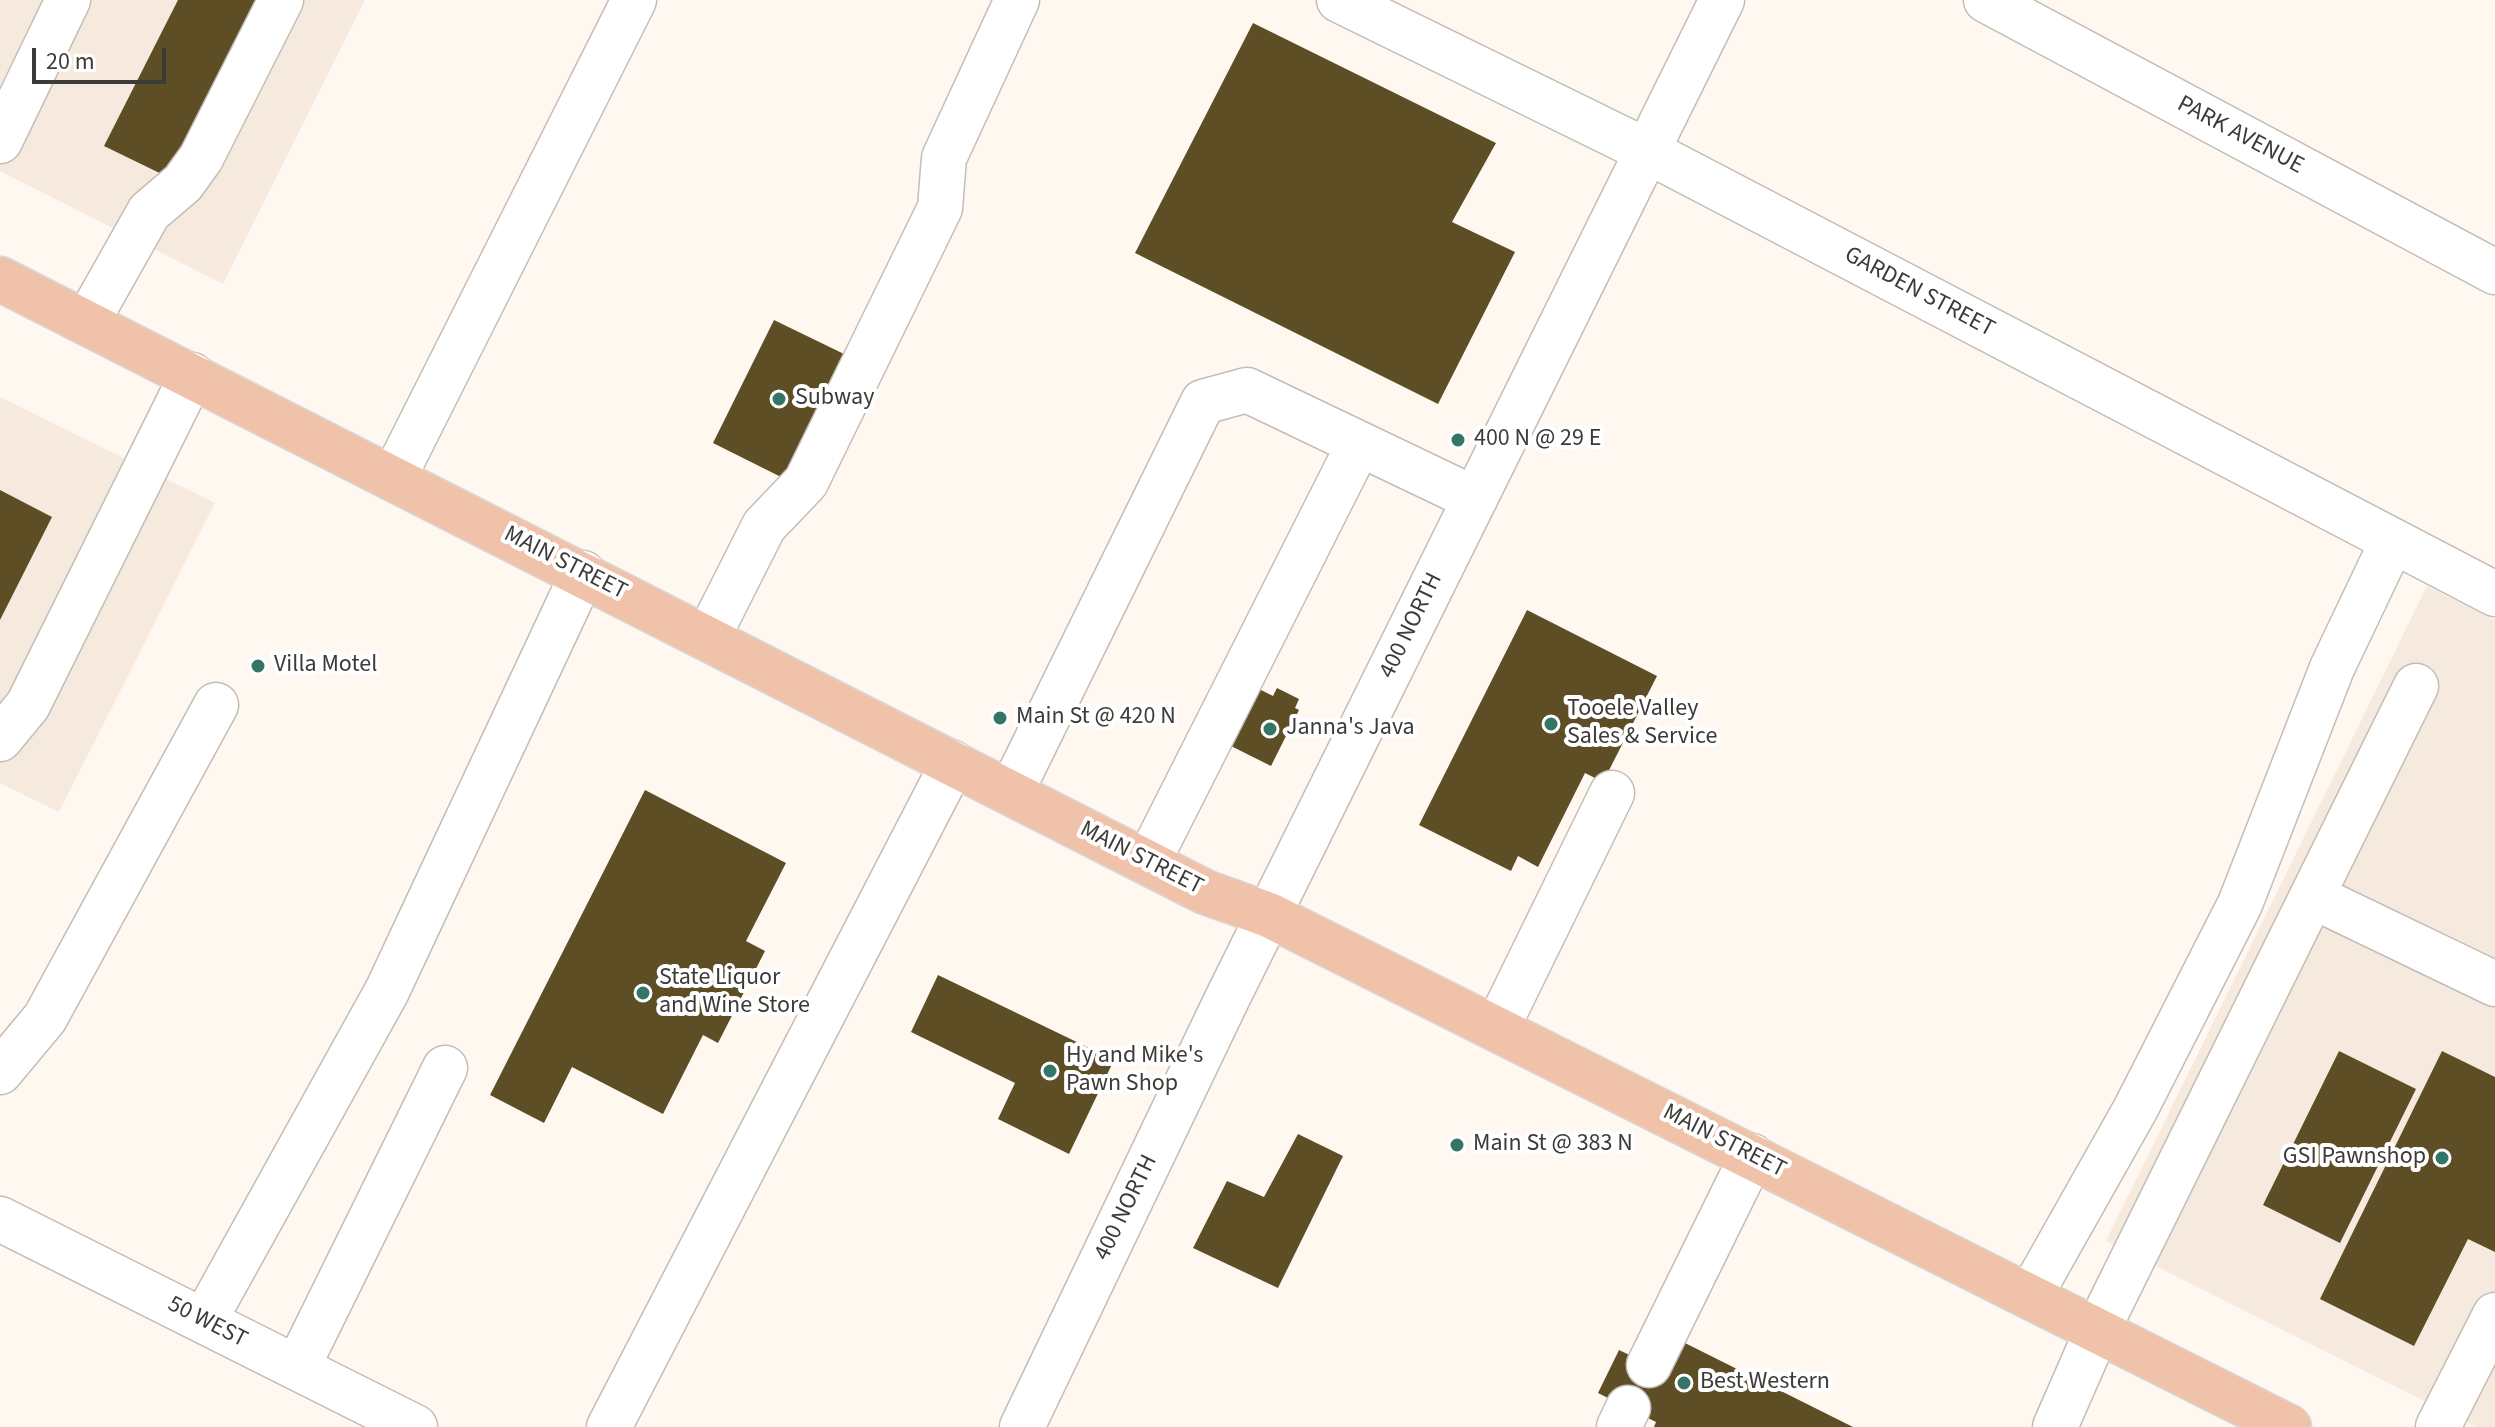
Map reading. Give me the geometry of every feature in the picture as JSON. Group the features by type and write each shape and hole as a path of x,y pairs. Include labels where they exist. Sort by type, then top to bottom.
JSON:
{"highway":[{"name":"MAIN STREET","path":"0,279 1205,892 1269,915 2030,1296 2263,1421"}],"street":[{"path":"0,141 68,0"},
{"path":"87,322 149,212 183,183 201,158 281,0"},
{"path":"394,477 634,0"},
{"path":"708,637 764,526 806,482 940,208 944,158 1017,0"},
{"name":"GARDEN STREET","path":"1339,0 1647,151 2495,594"},
{"name":"400 NORTH","path":"1022,1427 1269,915 1722,0"},
{"name":"PARK AVENUE","path":"1986,0 2495,272"},
{"path":"0,739 28,705 192,375"},
{"path":"1011,792 1203,402 1247,390 1475,499"},
{"path":"1148,862 1359,444"},
{"path":"2030,1296 2143,1095 2240,904 2332,668 2392,542"},
{"path":"204,1321 387,991 583,573"},
{"path":"2055,1427 2097,1331 2416,686"},
{"path":"0,1072 45,1018 216,705"},
{"path":"609,1427 953,763"},
{"path":"1497,1028 1612,793"},
{"path":"2312,896 2495,984"},
{"path":"297,1368 445,1068"},
{"path":"1649,1365 1752,1156"},
{"name":"50 WEST","path":"0,1219 415,1427"},
{"path":"2438,1427 2495,1315"}],"shaded area":[{"path":"0,0 365,0 223,284 0,171"},
{"path":"0,397 215,503 59,812 0,783"},
{"path":"2427,586 2495,620 2495,1427 2476,1427 2106,1241"}],"building":[{"path":"178,0 265,0 176,181 104,146"},
{"path":"1253,23 1496,143 1452,222 1515,252 1438,404 1135,253"},
{"name":"Subway","path":"774,320 844,354 785,479 713,443"},
{"path":"0,490 52,517 0,620"},
{"name":"Tooele Valley Sales & Service","path":"1527,610 1657,676 1603,782 1585,773 1538,867 1518,856 1511,871 1419,825"},
{"path":"1255,687 1273,696 1277,688 1299,699 1295,708 1299,710 1271,766 1227,744"},
{"name":"State Liquor and Wine Store","path":"645,790 786,863 746,941 765,951 718,1043 703,1035 663,1114 572,1067 544,1123 490,1095"},
{"name":"Hy and Mike's Pawn Shop","path":"938,975 1114,1060 1069,1154 998,1119 1015,1083 911,1032"},
{"path":"2339,1051 2416,1089 2340,1243 2263,1205"},
{"name":"GSI Pawnshop","path":"2442,1051 2495,1077 2495,1252 2468,1239 2414,1346 2320,1299"},
{"path":"1298,1134 1343,1156 1278,1288 1193,1248 1227,1181 1264,1197"},
{"name":"Best Western","path":"1685,1343 1853,1427 1654,1427 1656,1422 1598,1393 1619,1350 1669,1374"}],"place":[{"name":"Subway","path":"779,399"},
{"name":"400 N @ 29 E","path":"1458,440"},
{"name":"Villa Motel","path":"258,666"},
{"name":"Main St @ 420 N","path":"1000,718"},
{"name":"Tooele Valley Sales & Service","path":"1551,724"},
{"name":"Janna's Java","path":"1270,729"},
{"name":"State Liquor and Wine Store","path":"643,993"},
{"name":"Hy and Mike's Pawn Shop","path":"1050,1071"},
{"name":"Main St @ 383 N","path":"1457,1145"},
{"name":"GSI Pawnshop","path":"2442,1158"},
{"name":"Best Western","path":"1684,1383"}]}
